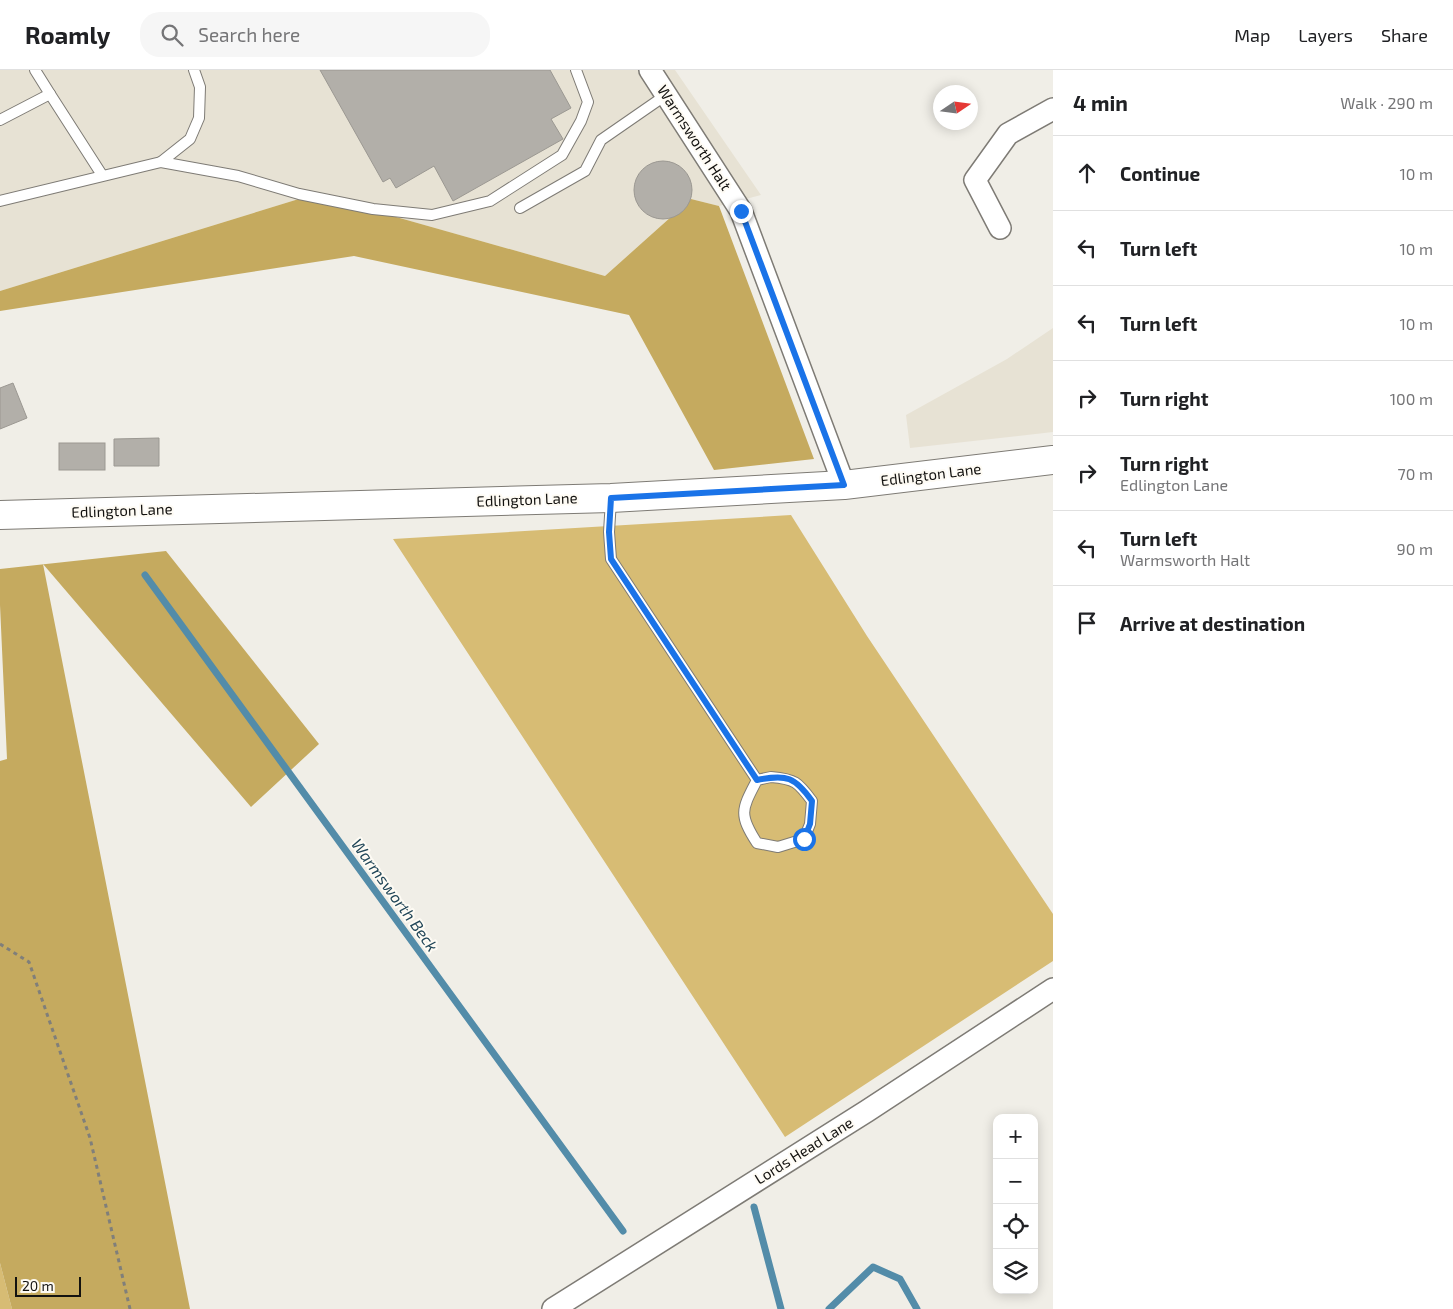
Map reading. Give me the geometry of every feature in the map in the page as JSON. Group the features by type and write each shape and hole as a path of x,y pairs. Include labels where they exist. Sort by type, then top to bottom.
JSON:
{"main road":[{"name":"Edlington Lane","path":"0,515 611,498 844,485 1053,460"}],"street":[{"name":"Warmsworth Halt","path":"650,70 741,211 844,485"},
{"path":"1000,228 975,180 1008,134 1053,109"},
{"name":"Lords Head Lane","path":"553,1309 867,1111 1053,989"}],"lane":[{"path":"35,70 102,176"},
{"path":"161,162 190,139 199,118 200,87 194,70"},
{"path":"0,201 161,162 238,176 299,194 373,209 432,215 490,201 562,155 582,121 588,102 576,70"},
{"path":"0,120 50,94"},
{"path":"520,208 585,171 602,140 666,95"},
{"path":"611,498 609,532 611,559 757,780"},
{"path":"771,777 790,778 802,787 812,801 810,824 804,839 778,847 757,843 746,826 744,806 757,780 771,777"}],"path":[{"path":"0,944 29,962 90,1138 130,1309"}],"shaded area":[{"path":"0,70 675,70 761,195 719,206 691,199 605,276 315,194 0,291"},
{"path":"315,194 605,276 691,199 719,206 814,459 714,470 629,315 354,256 0,311 0,291"},
{"path":"1053,328 1053,432 910,448 906,415 1007,359"},
{"path":"791,515 867,636 1053,914 1053,961 785,1137 393,539"},
{"path":"166,551 319,744 251,807 43,564"},
{"path":"43,564 190,1309 12,1309 0,1263 0,761 7,759 0,569"},
{"path":"0,1263 12,1309 0,1309"}],"building":[{"path":"320,70 550,70 571,108 551,119 563,139 453,201 434,166 396,188 390,178 383,182"},
{"path":"657,161 669,161 684,169 692,184 692,196 684,211 669,219 657,219 642,211 634,196 634,184 642,169"},
{"path":"13,383 27,418 0,429 0,388"},
{"path":"159,438 159,466 114,466 114,439"},
{"path":"59,443 105,443 105,470 59,470"}],"waterway":[{"name":"Warmsworth Beck","path":"145,575 623,1231"},
{"name":"Warmsworth Beck","path":"754,1207 781,1309"},
{"name":"Warmsworth Beck","path":"829,1309 873,1267 900,1279 917,1309"}],"route":[{"path":"741,211 844,485 611,498 609,532 611,559 757,780 771,777 790,778 802,787 812,801 810,824 804,839"}]}
